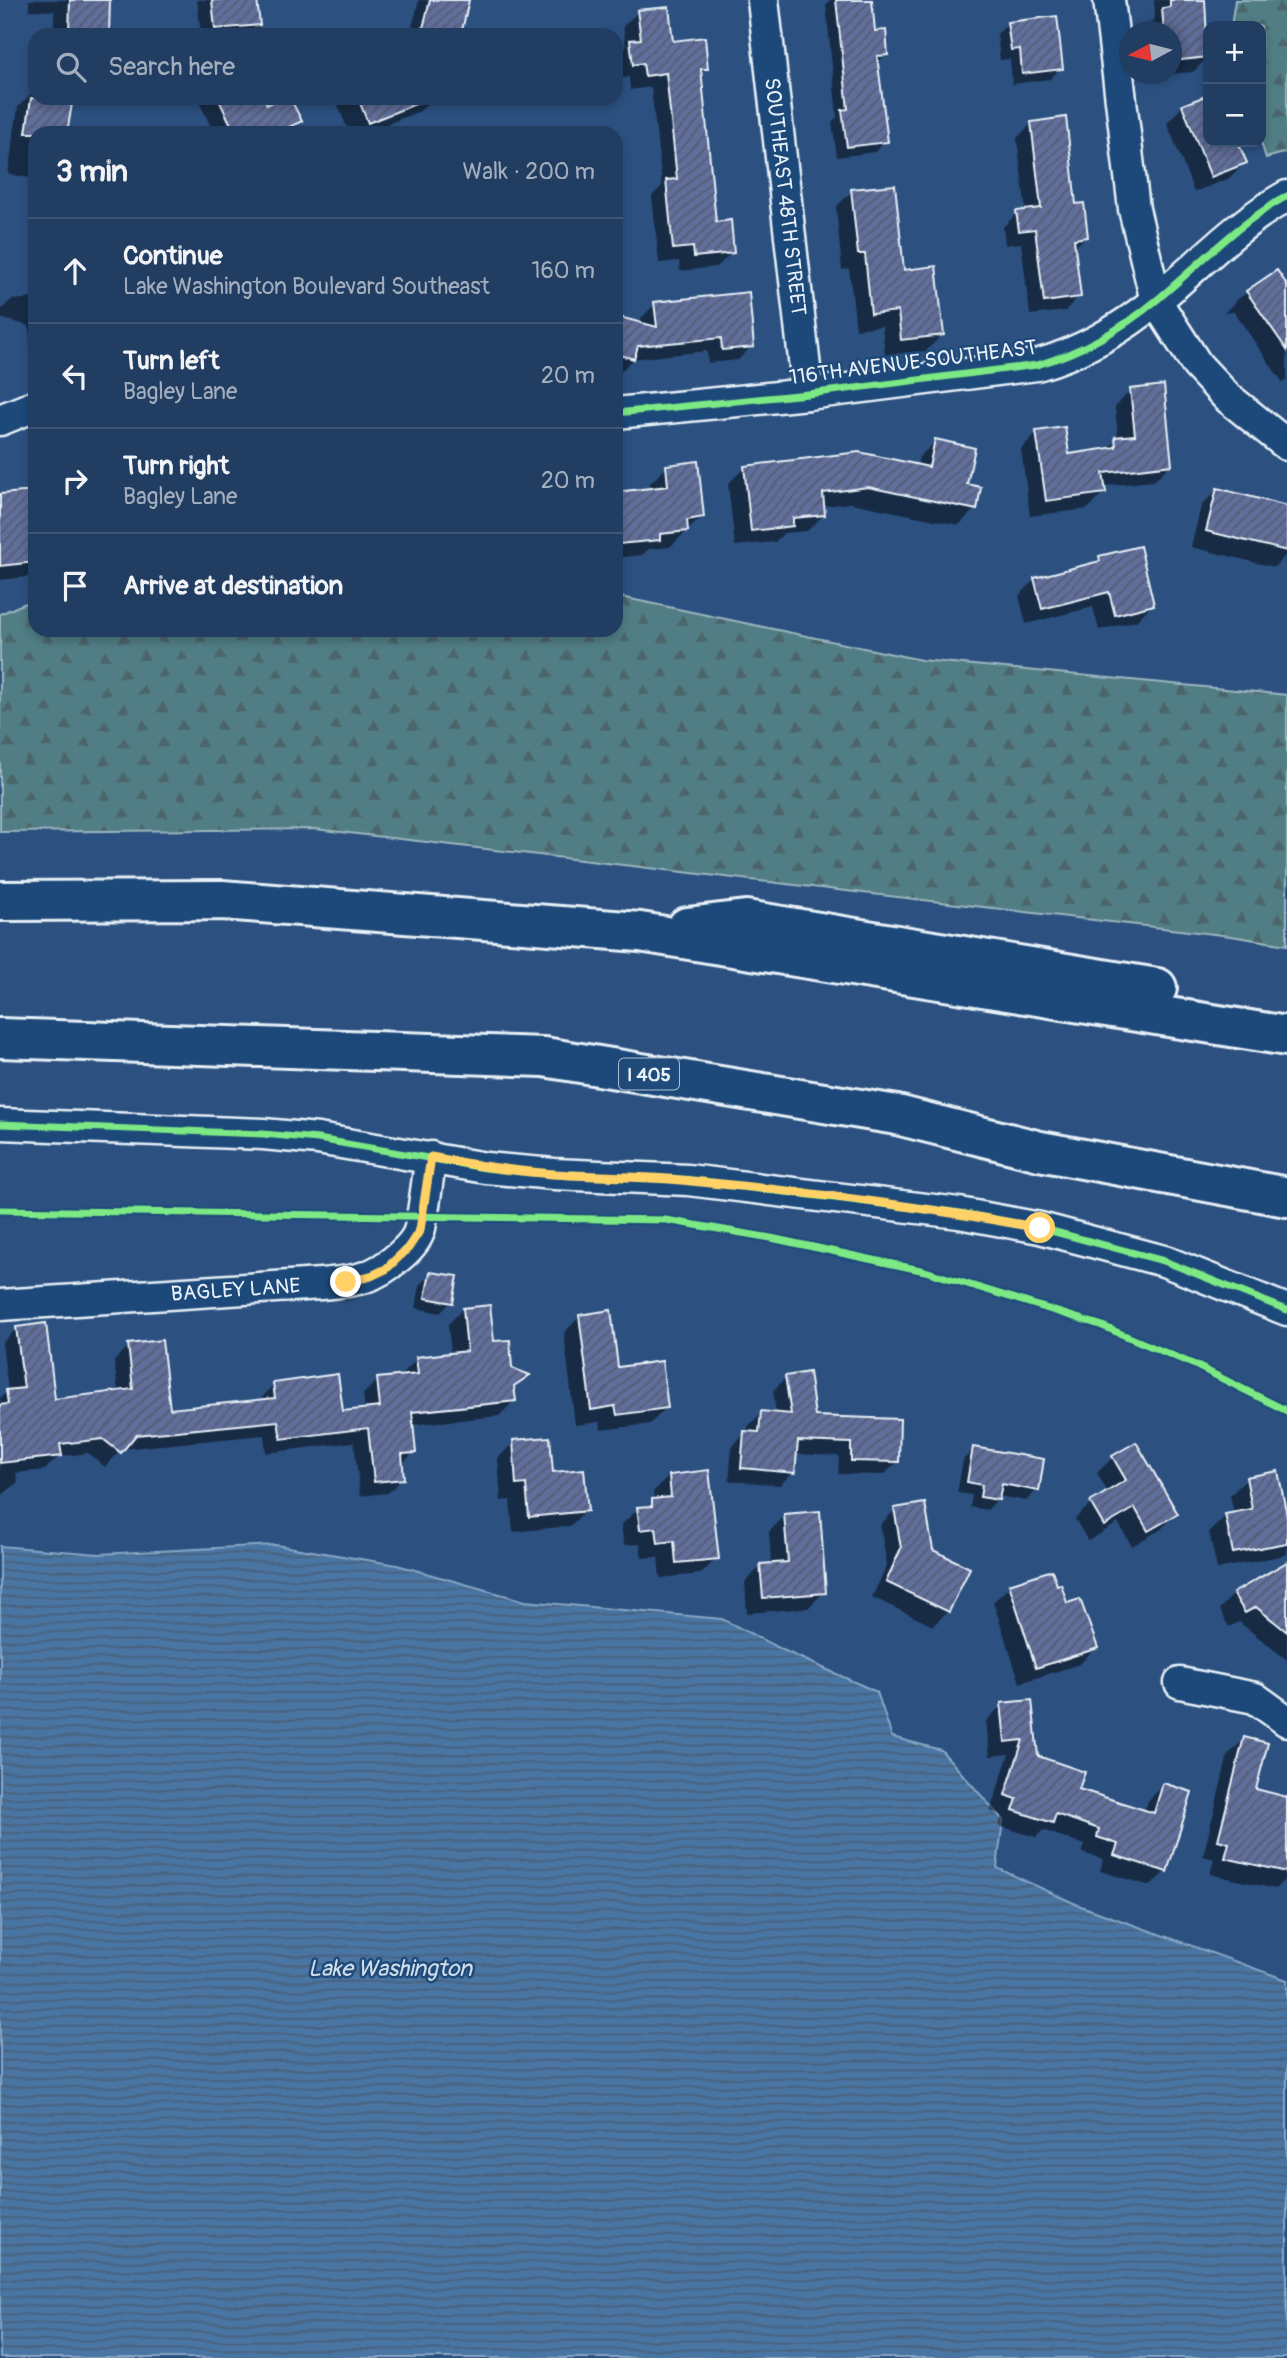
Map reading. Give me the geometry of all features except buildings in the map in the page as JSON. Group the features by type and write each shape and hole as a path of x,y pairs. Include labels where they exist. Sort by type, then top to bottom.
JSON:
{"highway":[{"path":"0,901 222,900 640,932 1287,1036"},
{"path":"640,932 746,920 1287,1009"},
{"name":"I 405","path":"0,1038 544,1057 897,1115 1040,1151 1287,1197"}],"street":[{"name":"SOUTHEAST 48TH STREET","path":"763,0 808,394"},
{"path":"1109,0 1134,209 1156,301 1205,373 1235,404 1287,445"},
{"name":"116TH AVENUE SOUTHEAST","path":"623,412 808,394 1037,365 1063,358 1113,332 1156,301 1251,217 1287,196"},
{"path":"0,420 28,409"},
{"path":"0,1124 263,1134 318,1139 486,1168 688,1180 959,1213 1040,1228 1164,1261 1287,1310"},
{"name":"BAGLEY LANE","path":"0,1305 321,1284 354,1281 371,1276 386,1269 408,1248 420,1230 431,1157"},
{"path":"1180,1683 1255,1698 1287,1721"}],"green space":[{"path":"1235,0 1287,0 1287,152 1266,158 1263,147 1266,147 1266,21 1232,21"},
{"path":"623,597 921,660 1287,695 1287,945 1231,936 315,829 0,832 0,614 28,603 28,637 623,637"}],"water":[{"name":"Lake Washington","path":"276,1545 397,1565 525,1601 722,1619 785,1651 877,1692 892,1737 941,1750 1003,1820 997,1868 1078,1905 1287,1980 1287,2358 0,2358 0,1546 99,1554"}],"cycle path":[{"path":"623,412 808,394 1037,365 1054,360 1086,346 1130,320 1236,231 1287,196"},
{"path":"0,1124 263,1134 318,1139 486,1168 688,1180 959,1213 1040,1228 1164,1261 1287,1310"},
{"path":"0,1210 666,1220 771,1238 925,1271 1100,1325 1195,1365 1287,1411"}],"route":[{"path":"346,1282 386,1269 408,1248 420,1230 431,1157 486,1168 688,1180 812,1194 959,1213 1040,1228"}]}
